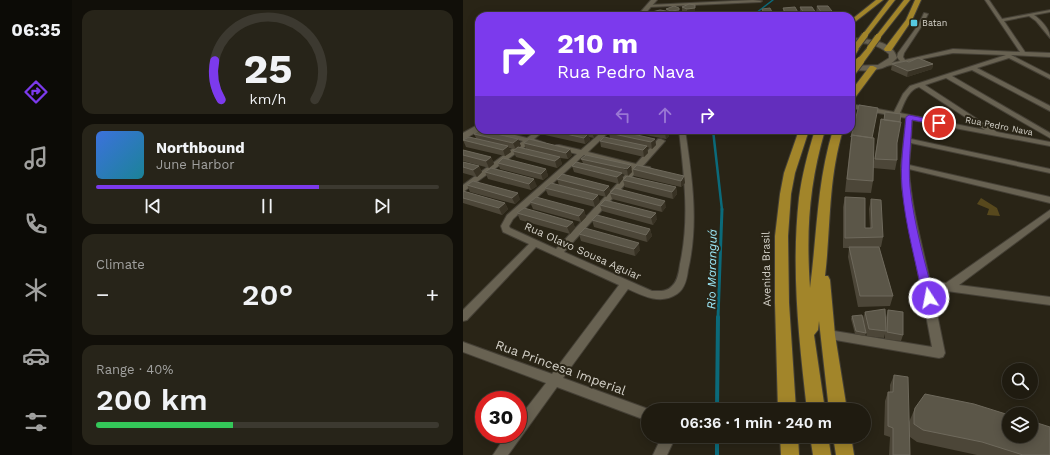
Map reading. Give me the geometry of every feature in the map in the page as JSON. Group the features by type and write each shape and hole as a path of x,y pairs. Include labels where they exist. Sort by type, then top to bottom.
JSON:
{"highway":[{"path":"855,20 880,0"},
{"path":"855,49 892,0"},
{"path":"855,68 907,0"},
{"path":"887,49 909,20 918,0"},
{"path":"855,92 873,68"},
{"path":"796,149 797,134"},
{"name":"Avenida Brasil","path":"787,403 780,245 784,200 789,171 802,134"},
{"path":"815,403 803,298 803,235 805,191 810,160 819,134"},
{"path":"808,351 821,253 824,198 831,153 837,134"},
{"path":"821,253 828,335 837,403"},
{"path":"789,443 790,455"},
{"path":"820,443 822,455"},
{"path":"843,443 845,455"}],"main road":[{"path":"644,12 654,0"},
{"path":"855,40 875,43 892,53 893,58 890,62 883,66 873,68 855,68"}],"street":[{"path":"987,0 1023,53"},
{"path":"649,6 760,1"},
{"path":"1002,20 1050,11"},
{"path":"902,63 901,53 926,14"},
{"path":"1030,15 1038,20 1050,36"},
{"path":"883,66 902,63 949,51 969,50 1008,54 1023,53 1050,55"},
{"path":"896,114 908,90 919,84 973,68 1008,54"},
{"path":"1008,54 1050,77"},
{"path":"893,58 902,63"},
{"path":"973,68 1050,109"},
{"path":"947,76 1050,136"},
{"path":"919,84 999,135"},
{"name":"Rua Pedro Nava","path":"855,107 1050,144"},
{"path":"828,335 939,353 906,188 905,166 909,117"},
{"path":"463,137 475,131"},
{"path":"504,134 653,170"},
{"path":"463,188 537,134"},
{"name":"Rua Olavo Sousa Aguiar","path":"603,134 510,217 505,226 507,230 534,244 558,253 651,295 663,295 675,290 681,280 689,247 691,224 684,177 682,134"},
{"path":"907,140 1050,171"},
{"path":"558,253 639,167 661,141"},
{"path":"905,166 1050,200"},
{"path":"948,287 1050,213"},
{"path":"463,317 534,244"},
{"path":"527,418 626,284"},
{"path":"926,284 1050,301"},
{"name":"Rua Princesa Imperial","path":"463,347 641,413"},
{"path":"500,455 509,443"},
{"path":"660,455 666,443"},
{"path":"667,455 669,443"}],"shaded area":[{"path":"981,198 997,208 1000,216 987,215 989,209 977,204"}],"building":[{"path":"689,4 695,5 695,8 687,9 682,7"},
{"path":"674,6 679,8 679,10 671,11 666,9"},
{"path":"817,6 828,6 833,12 821,12"},
{"path":"795,7 798,12 785,12 783,8"},
{"path":"800,7 812,7 815,12 803,12"},
{"path":"770,8 772,12 763,12 762,9"},
{"path":"660,10 666,11 666,12 652,12"},
{"path":"918,58 933,64 908,71 892,64 906,61 909,62"},
{"path":"859,105 878,108 872,138 852,135 851,137 852,134 855,134 855,121"},
{"path":"885,112 901,114 900,122 884,120"},
{"path":"881,119 901,122 897,143 897,160 875,159"},
{"path":"474,134 496,134 518,139 513,143"},
{"path":"566,134 588,134 584,138"},
{"path":"614,134 633,134 655,139 651,142"},
{"path":"852,135 874,138 873,181 847,179"},
{"path":"469,137 508,146 503,150 463,140"},
{"path":"604,137 647,146 643,150 600,141"},
{"path":"529,139 570,149 566,153 524,143"},
{"path":"518,147 560,157 555,161 513,151"},
{"path":"463,150 491,157 486,161 463,155"},
{"path":"586,155 631,165 627,169 581,159"},
{"path":"503,158 546,169 541,174 498,163"},
{"path":"463,162 479,166 473,170 463,167"},
{"path":"576,162 622,173 617,177 572,166"},
{"path":"637,165 684,176 681,181 633,169"},
{"path":"491,168 534,179 529,184 485,172"},
{"path":"562,174 609,186 604,191 557,179"},
{"path":"627,176 676,187 672,192 623,180"},
{"path":"473,181 518,193 512,198 467,185"},
{"path":"551,183 598,195 593,200 545,188"},
{"path":"615,188 665,201 661,206 610,193"},
{"path":"463,191 505,203 499,208 463,198"},
{"path":"536,197 584,210 579,216 530,202"},
{"path":"845,197 865,198 865,228 872,228 871,199 881,200 883,237 845,238"},
{"path":"605,200 656,213 651,218 600,205"},
{"path":"524,208 573,222 567,227 517,213"},
{"path":"597,215 650,229 646,235 592,220"},
{"path":"585,228 639,243 634,249 579,234"},
{"path":"849,247 879,247 893,296 860,296"},
{"path":"885,309 886,331 869,329 865,312"},
{"path":"888,310 903,312 903,335 887,332"},
{"path":"862,315 866,333 856,331 852,316"},
{"path":"894,375 908,377 910,455 893,455 893,428 888,426 888,392 893,392"},
{"path":"925,394 974,404 1002,413 1002,443 1038,443 1038,423 1050,427 1050,455 1023,455 982,442 923,430 914,424 915,408"}],"waterway":[{"name":"Rio Maranguá","path":"757,12 773,0"},
{"name":"Rio Maranguá","path":"713,134 722,210"},
{"name":"Rio Maranguá","path":"718,318 722,210"},
{"name":"Rio Maranguá","path":"717,403 718,317"},
{"name":"Rio Maranguá","path":"717,443 717,455"}],"place":[{"name":"Batan","path":"914,23"}],"route":[{"path":"929,298 913,227 906,188 905,166 909,117 939,123"}]}
